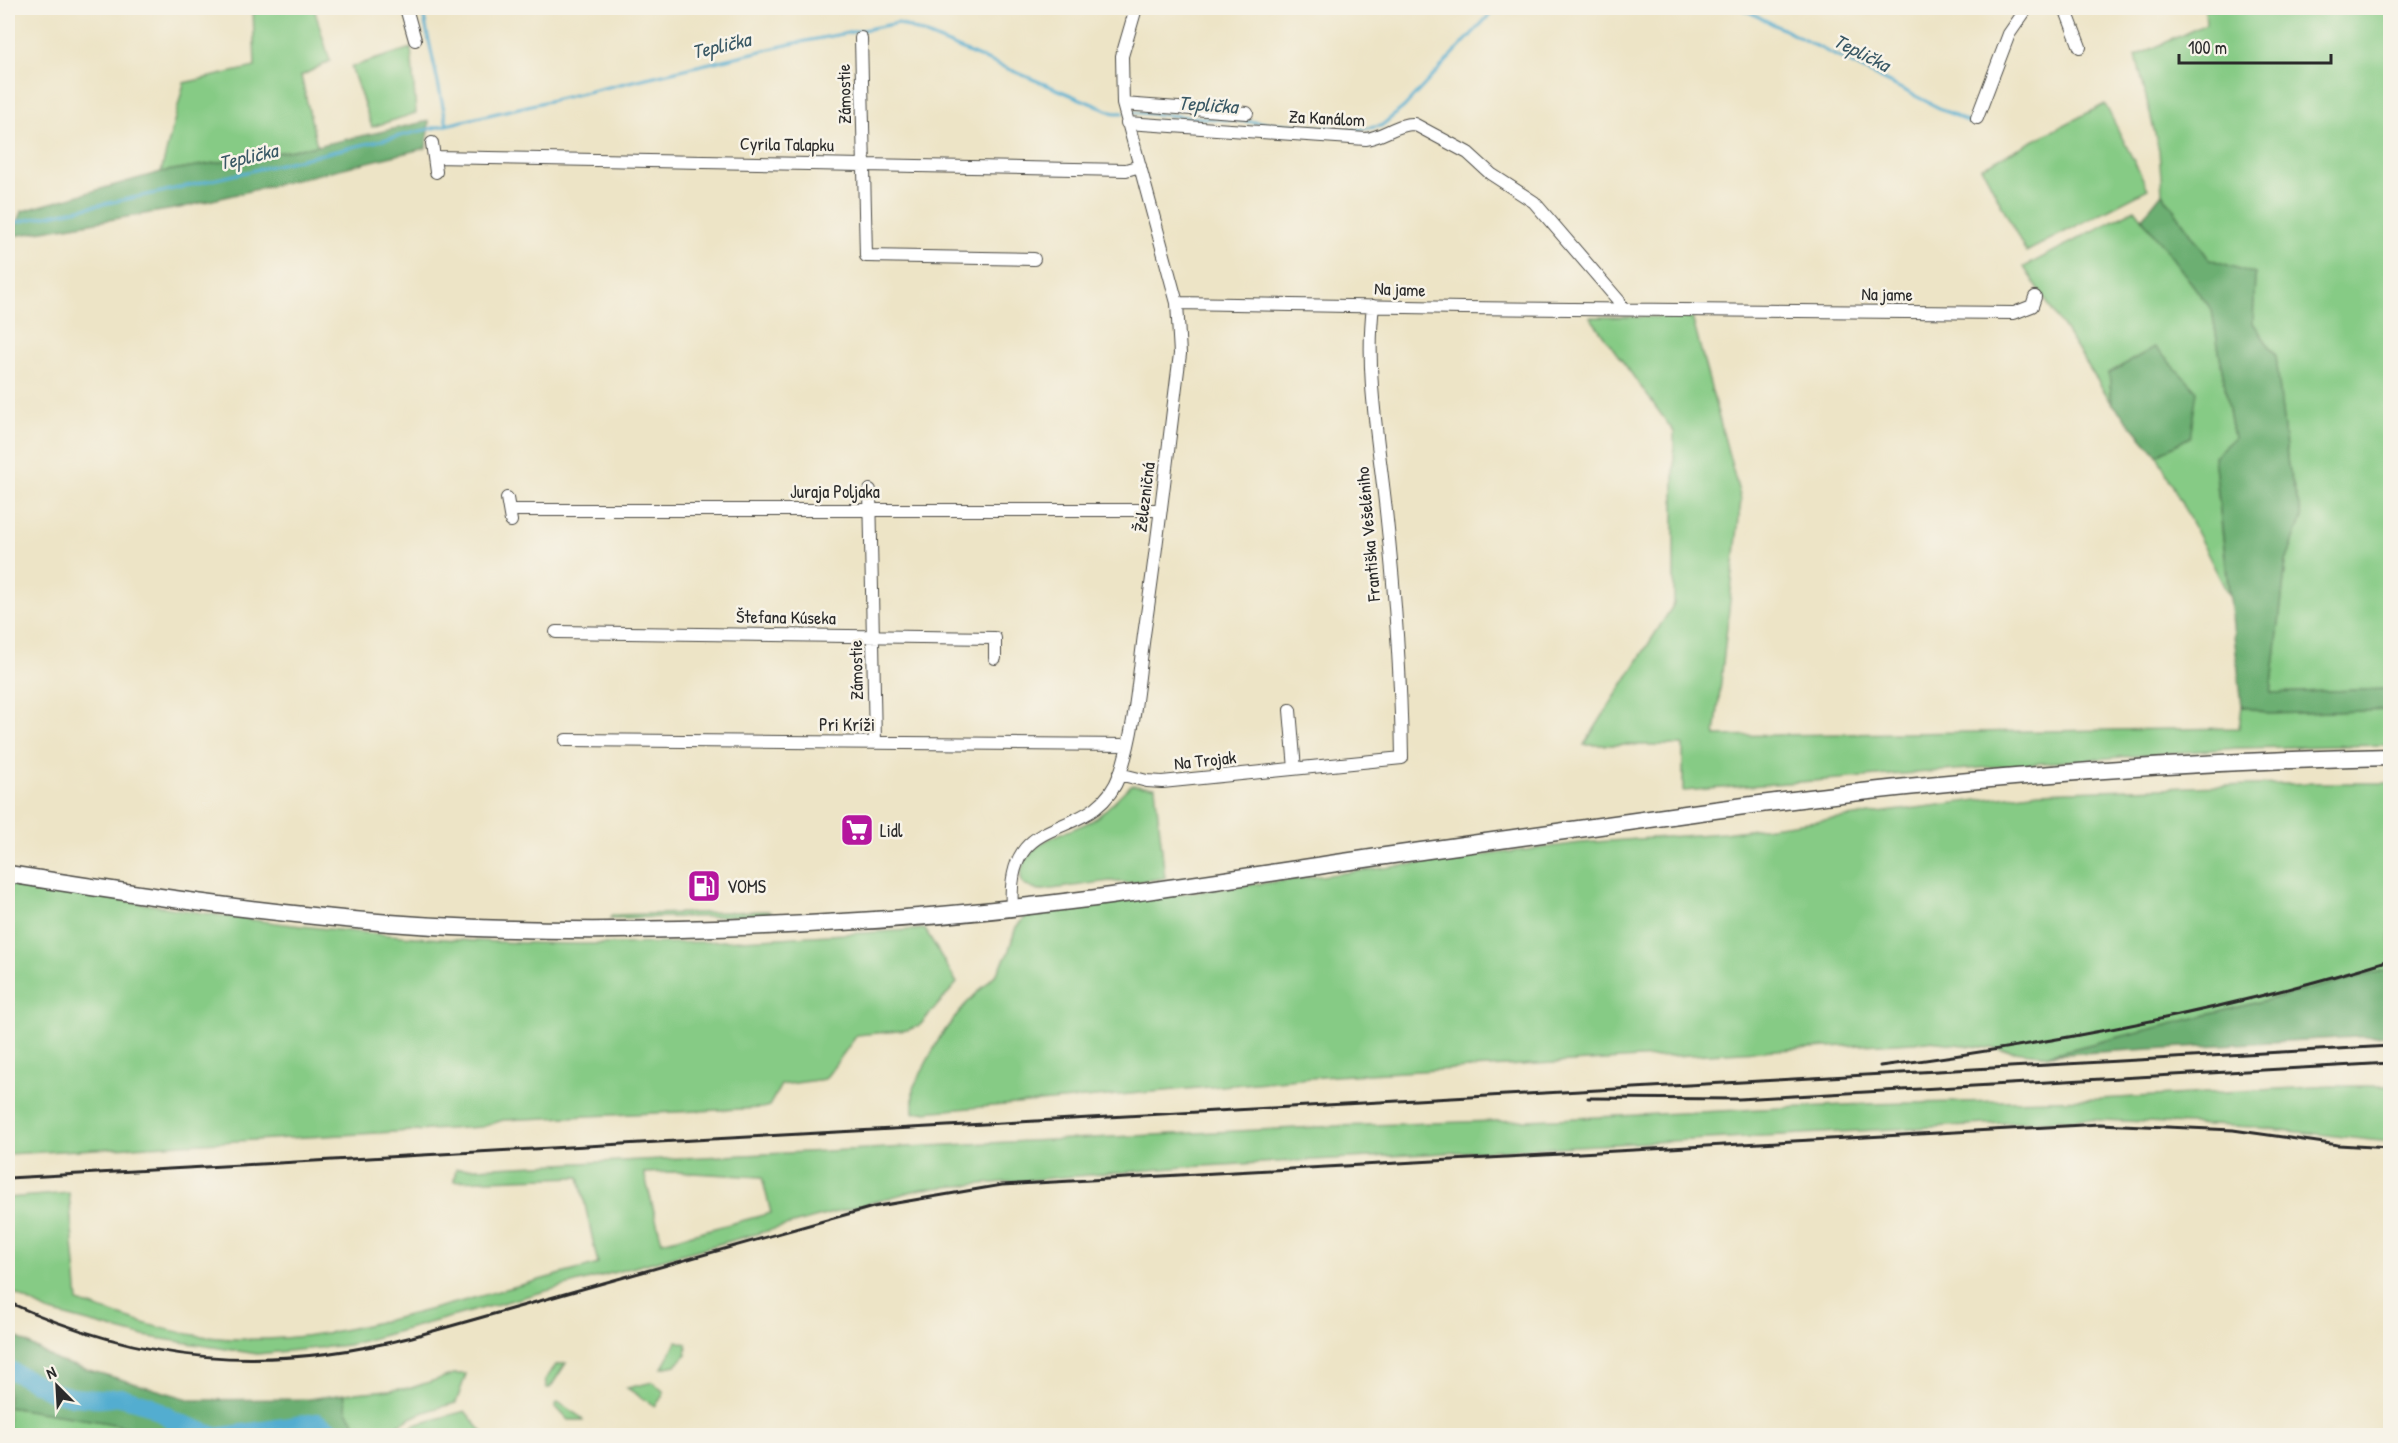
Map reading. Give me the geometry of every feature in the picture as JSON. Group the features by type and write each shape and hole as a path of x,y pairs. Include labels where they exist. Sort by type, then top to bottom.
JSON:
{"main road":[{"path":"8,874 305,915 522,930 764,926 884,920 1012,908 1723,809 1874,791 2103,769 2391,757"}],"street":[{"path":"406,8 415,40"},
{"name":"Železničná","path":"1012,908 1011,873 1023,849 1044,833 1089,812 1113,789 1119,774 1128,745 1161,510 1180,354 1177,303 1125,114 1122,56 1136,8"},
{"path":"1977,118 2009,34 2027,8"},
{"path":"2065,8 2080,47"},
{"name":"Zámostie","path":"861,38 866,256 1034,259"},
{"path":"1125,114 1247,112"},
{"name":"Za Kanálom","path":"1125,114 1366,140 1386,135 1406,124 1414,124 1468,153 1491,174 1534,202 1619,301 1622,309"},
{"path":"432,143 436,172"},
{"name":"Cyrila Talapku","path":"434,158 864,163 1126,170 1140,166"},
{"name":"Na jame","path":"1177,303 2014,313 2031,306 2035,297"},
{"name":"Františka Vešeléniho","path":"1373,306 1371,326 1374,397 1386,512 1402,758"},
{"name":"Zámostie","path":"870,490 875,742"},
{"name":"Juraja Poljaka","path":"509,510 1161,510"},
{"name":"Štefana Kúseka","path":"556,632 995,638 995,658"},
{"path":"1290,710 1295,769"},
{"name":"Pri Kríži","path":"566,740 1128,745"},
{"name":"Na Trojak","path":"1119,774 1146,782 1162,782 1402,758"}],"green space":[{"path":"253,8 314,8 330,61 301,76 317,146 161,172 184,83 255,67"},
{"path":"2205,8 2390,8 2390,689 2271,693 2286,562 2302,517 2288,467 2276,356 2253,323 2255,274 2209,259 2162,193 2159,150 2136,56 2206,24"},
{"path":"411,48 416,113 372,127 351,67"},
{"path":"2105,104 2148,189 2026,252 1982,167"},
{"path":"429,121 426,148 180,208 13,236 22,211 161,172 317,146"},
{"path":"2162,193 2209,259 2255,274 2253,323 2276,356 2288,467 2302,517 2286,562 2271,693 2390,689 2390,710 2268,714 2242,706 2214,456 2234,438 2212,310 2142,218"},
{"path":"2135,209 2212,310 2234,438 2214,456 2229,596 2157,455 2190,437 2109,373 2112,403 2024,267"},
{"path":"1590,317 1692,317 1741,500 1715,736 2239,728 2242,706 2268,714 2390,710 2390,745 2237,748 1683,791 1683,745 1584,745 1674,604 1674,432"},
{"path":"2155,347 2197,391 2190,437 2157,455 2112,403 2109,373"},
{"path":"2316,783 2390,783 2390,969 2048,1055 1929,1041 1334,1076 913,1113 913,1088 940,1037 964,1006 997,973 1008,953 1016,927 1029,913 1581,843 1724,833 2039,792"},
{"path":"1131,785 1155,787 1165,878 1128,883 1110,881 1038,891 1024,885 1021,877 1024,864 1037,847 1054,836 1093,820"},
{"path":"8,880 149,905 291,925 434,939 578,944 665,943 925,929 957,983 920,1025 908,1030 857,1035 825,1079 781,1085 769,1106 762,1108 503,1120 482,1127 8,1154"},
{"path":"771,912 769,916 610,918 612,915"},
{"path":"2390,969 2390,1035 2048,1055"},
{"path":"2331,1086 2390,1086 2390,1142 2254,1127 2081,1119 1185,1167 921,1189 348,1345 257,1354 137,1335 47,1311 8,1290 8,1198 69,1193 78,1302 139,1322 185,1333 235,1339 269,1339 337,1331 371,1324 598,1264 579,1177 454,1181 456,1169 1338,1126 1557,1119 1866,1104 2100,1099","holes":["675,1172 762,1177 771,1213 662,1242 644,1173"]},
{"path":"8,1332 58,1361 192,1400 309,1399 344,1394 347,1411 363,1435 166,1435 103,1422 8,1407"},
{"path":"677,1341 687,1344 686,1355 676,1365 662,1368"},
{"path":"566,1363 550,1388 547,1388 545,1380 556,1365"},
{"path":"454,1374 466,1374 456,1403 418,1415 386,1435 363,1435 347,1411 344,1394 411,1388"},
{"path":"653,1382 663,1391 663,1396 655,1406 627,1388"},
{"path":"558,1402 583,1420 568,1420 555,1406"},
{"path":"8,1407 103,1422 166,1435 8,1435"},
{"path":"465,1411 485,1435 406,1435 414,1425"}],"waterway":[{"path":"422,8 447,125"},
{"name":"Teplička","path":"1129,112 1355,130 1381,126 1404,107 1496,8"},
{"name":"Teplička","path":"1741,8 1969,123"},
{"name":"Teplička","path":"8,224 161,192 791,44 898,23 1114,113 1123,113"},
{"path":"8,1369 53,1392 73,1397 101,1399 121,1397 149,1405 173,1420 215,1436"},
{"path":"222,1436 317,1422 342,1436"}],"railway":[{"path":"1880,1066 2009,1047 2137,1024 2264,995 2390,960"},
{"path":"8,1178 2390,1046"},
{"path":"1588,1098 1739,1099 2390,1063"},
{"path":"8,1302 58,1323 108,1339 157,1350 206,1357 256,1359 307,1356 359,1349 412,1337 873,1207 1002,1185 2100,1124 2233,1130 2338,1145 2390,1148"}],"place":[{"name":"Lidl","path":"857,830"},
{"name":"VOMS","path":"704,886"}]}
